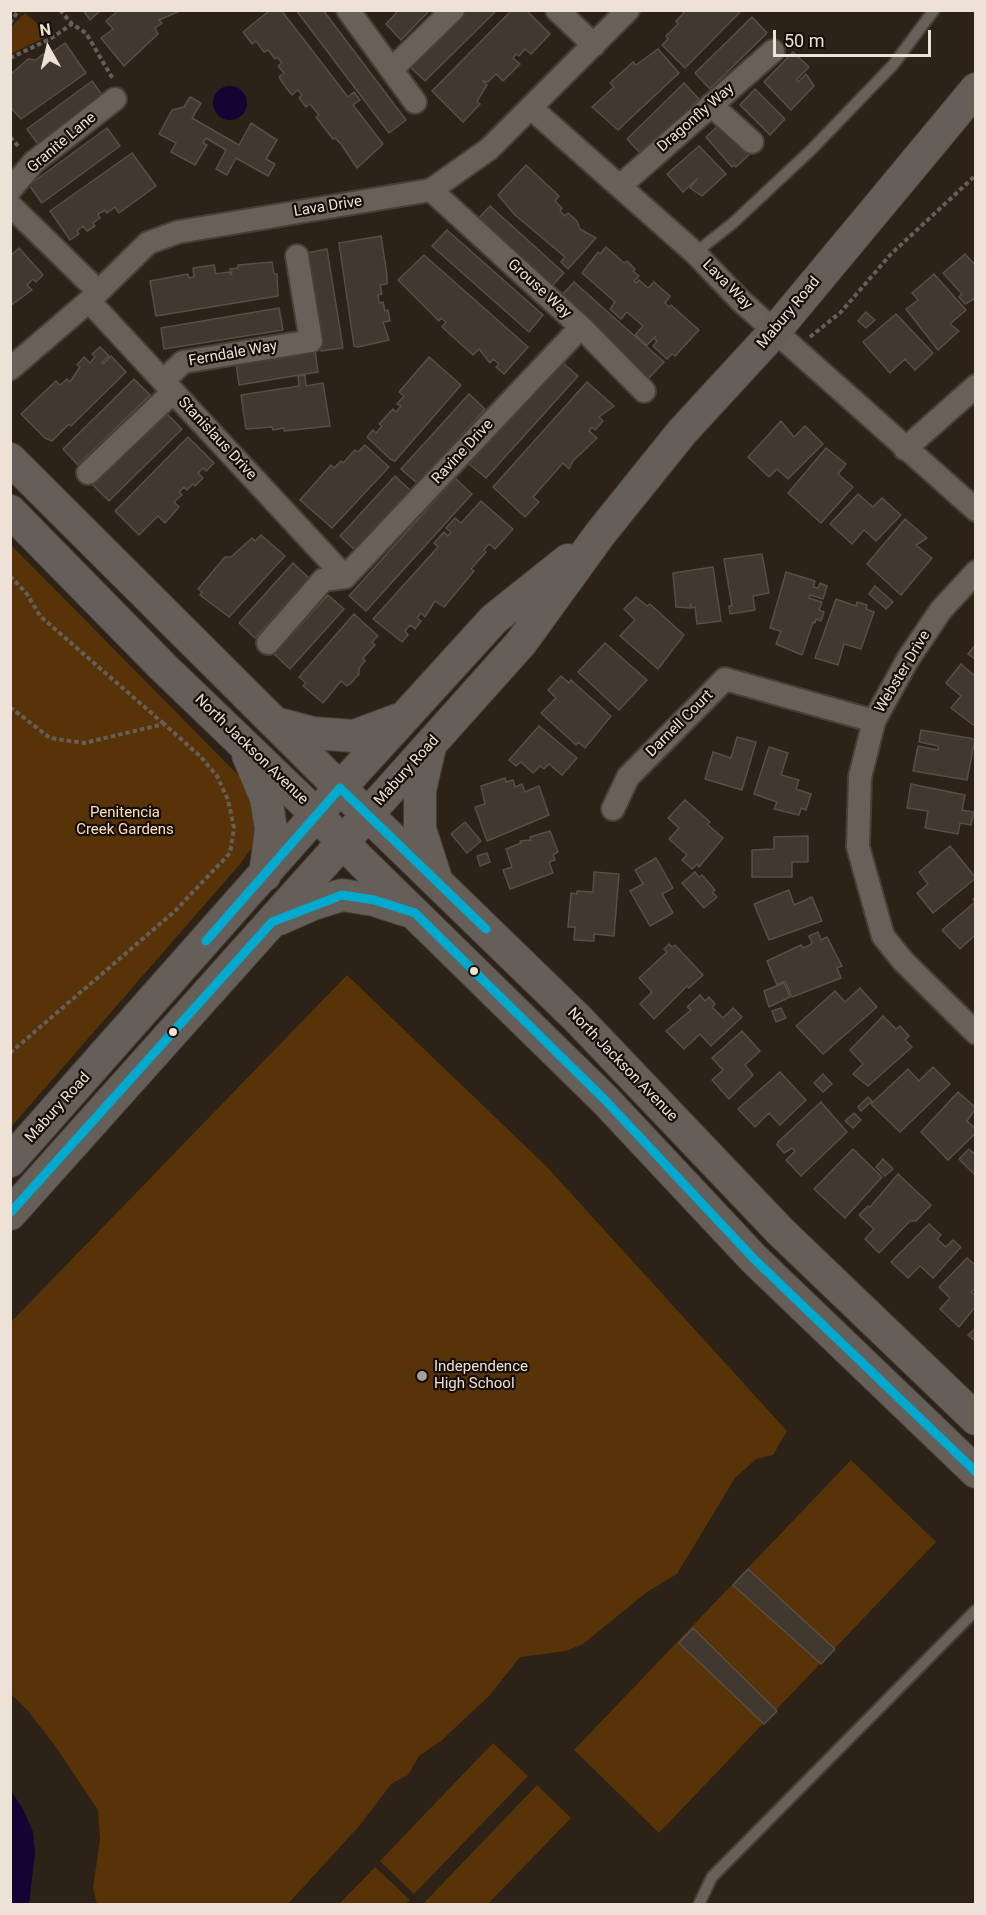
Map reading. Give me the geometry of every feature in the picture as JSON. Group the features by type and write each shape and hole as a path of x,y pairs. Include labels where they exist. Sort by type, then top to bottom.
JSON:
{"main road":[{"name":"Mabury Road","path":"10,1214 521,644 600,534 682,432 785,340 975,89"},
{"name":"North Jackson Avenue","path":"10,459 340,788 634,1075 780,1231 975,1419"},
{"name":"North Jackson Avenue","path":"10,511 162,666 317,815 605,1100 754,1258 975,1472"},
{"name":"Mabury Road","path":"10,1161 340,788 494,619 600,534"},
{"path":"275,723 313,733 354,736 406,717"},
{"path":"241,741 266,798 271,829 265,875"},
{"path":"431,743 420,790 420,829 436,881"},
{"path":"272,922 313,904 342,896 374,900 415,913"}],"street":[{"path":"348,10 415,102"},
{"path":"392,69 453,10"},
{"path":"557,10 594,45"},
{"name":"Lava Drive","path":"10,369 93,296 148,243 178,232 431,190 489,149 628,10"},
{"name":"Dragonfly Way","path":"620,186 773,51"},
{"name":"Granite Lane","path":"10,190 34,162 115,99"},
{"path":"711,105 752,142"},
{"name":"Lava Way","path":"531,108 695,253 785,340 975,510"},
{"name":"Grouse Way","path":"431,190 581,327 644,390"},
{"name":"Stanislaus Drive","path":"10,205 93,296 168,386 345,577"},
{"name":"Ferndale Way","path":"88,473 168,386 183,362 311,341 297,256"},
{"name":"Ravine Drive","path":"345,577 581,327"},
{"path":"905,449 975,386"},
{"name":"Webster Drive","path":"975,572 928,629 908,659 874,721 860,777 858,847 870,898 883,936 903,961 975,1033"},
{"path":"268,643 323,580 345,577"},
{"name":"Darnell Court","path":"613,809 628,777 725,679 874,721"}],"lane":[{"path":"695,253 733,223 811,150 892,65 934,10"},
{"path":"699,1905 712,1877 975,1610"}],"path":[{"path":"10,23 19,10"},
{"path":"60,10 72,24 86,33 100,55 116,83 115,99"},
{"path":"10,57 50,39 72,24"},
{"path":"785,340 841,312 891,254 975,174"},
{"path":"10,576 27,594 40,616 200,756 217,776 228,800 234,828 230,853 175,911 10,1053"},
{"path":"10,707 50,738 84,743 164,724"}],"green space":[{"path":"25,13 50,35 11,54 11,27"},
{"name":"Penitencia Creek Gardens","path":"11,545 253,790 261,817 255,843 241,863 11,1127"},
{"name":"Independence High School","path":"347,975 547,1167 787,1431 773,1455 756,1459 735,1478 677,1574 647,1592 583,1644 566,1651 520,1657 490,1695 441,1741 419,1756 408,1775 392,1783 360,1825 288,1904 97,1904 93,1888 100,1840 98,1810 58,1750 29,1712 11,1694 11,1322"},
{"path":"851,1460 936,1542 659,1833 574,1750"},
{"path":"493,1743 528,1776 414,1894 380,1861"},
{"path":"537,1785 571,1818 488,1904 428,1904 425,1902"},
{"path":"375,1867 410,1900 405,1904 339,1904"}],"shaded area":[{"path":"230,86 242,91 247,103 242,115 230,120 218,115 213,103 218,91"},
{"path":"11,1791 23,1809 33,1832 35,1853 29,1904 11,1904"}],"building":[{"path":"83,10 101,10 90,20"},
{"path":"119,10 182,10 159,20 162,23 155,28 158,34 124,66 101,38 113,29 106,21"},
{"path":"270,10 281,10 348,97 354,92 360,100 353,105 383,144 357,168 341,144 335,138 333,139 316,117 319,115 310,104 306,107 299,98 302,95 298,90 292,95 285,86 279,77 284,73 278,66 282,63 277,57 275,59 268,50 264,52 256,41 252,44 243,32"},
{"path":"296,10 323,10 406,120 389,133"},
{"path":"399,10 430,10 401,40 386,24"},
{"path":"465,10 497,10 425,81 409,66"},
{"path":"512,10 526,10 550,34 531,54 525,49 519,56 516,54 513,58 520,64 503,81 496,74 488,82 483,81 487,85 477,101 480,104 463,122 432,91"},
{"path":"682,10 742,10 685,68 662,45 668,39 666,36 678,24 676,21 684,13"},
{"path":"752,17 767,33 710,89 695,73"},
{"path":"65,43 86,73 21,119 10,107 10,75 28,59 36,60 43,54 45,57"},
{"path":"658,49 679,73 618,130 592,107 614,87 610,83 633,62 636,65"},
{"path":"793,52 809,67 796,80 798,82 806,74 814,86 791,110 764,82"},
{"path":"92,81 105,99 40,147 27,129"},
{"path":"684,83 699,99 642,155 627,139"},
{"path":"755,89 785,119 770,135 740,105"},
{"path":"190,97 201,103 192,118 239,145 251,123 277,140 266,159 275,164 268,176 236,158 227,175 216,169 226,150 206,138 203,143 207,145 195,165 171,152 176,143 159,134 172,110 184,107"},
{"path":"722,122 752,152 736,167 734,165 732,167 706,137"},
{"path":"107,128 120,146 42,203 29,185"},
{"path":"699,146 726,174 702,196 690,188 697,179 683,192 667,174"},
{"path":"132,153 156,186 119,213 115,207 107,213 105,210 98,214 100,218 93,223 95,226 87,231 83,226 77,231 79,234 70,240 50,211"},
{"path":"526,165 559,196 555,201 562,208 560,211 565,216 568,213 577,221 580,229 596,238 568,269 561,262 565,257 515,215 498,195"},
{"path":"490,206 564,273 549,289 475,222"},
{"path":"447,230 543,315 529,332 432,246"},
{"path":"381,236 387,284 380,285 382,294 378,295 379,303 383,302 385,311 388,310 390,321 383,322 389,340 358,347 354,346 339,243"},
{"path":"606,247 624,263 627,261 639,276 634,281 636,283 639,280 648,288 654,282 670,296 665,303 669,307 671,305 699,330 675,356 672,354 667,359 653,346 657,341 654,338 647,345 635,335 643,326 627,312 621,319 610,309 615,302 582,273 598,252 600,254"},
{"path":"19,248 43,275 36,282 33,279 27,285 32,290 10,306 10,256"},
{"path":"327,249 343,348 321,351 306,253"},
{"path":"965,254 976,266 976,298 965,304 959,297 962,294 943,273"},
{"path":"424,255 528,347 504,374 496,367 499,364 493,359 490,363 479,349 473,355 442,327 446,322 441,318 439,321 398,280"},
{"path":"272,262 274,274 277,274 278,296 156,316 150,281 188,274 189,278 194,277 193,268 214,265 216,274 229,272 232,275 230,269 238,268 238,265"},
{"path":"934,274 966,310 950,324 959,331 938,350 906,309 918,300 912,293"},
{"path":"574,282 664,362 649,378 559,298"},
{"path":"279,308 283,330 164,349 161,328"},
{"path":"866,312 875,320 866,328 858,321"},
{"path":"896,314 933,353 915,370 905,359 890,373 863,342"},
{"path":"100,347 109,356 102,362 103,364 111,356 126,372 71,426 69,424 52,441 45,438 21,414 56,381 60,385 67,379 70,382 80,367 77,365 84,357 90,363 95,357 92,354"},
{"path":"315,350 318,372 239,385 236,363"},
{"path":"429,357 461,385 395,461 367,437 373,430 376,433 382,426 379,424 393,409 396,412 401,406 397,404 404,396 399,392"},
{"path":"562,362 578,376 486,478 469,464"},
{"path":"305,375 306,386 323,383 330,426 284,431 284,428 273,430 272,427 246,429 241,395 299,386 298,376"},
{"path":"134,379 150,395 78,465 63,449"},
{"path":"587,382 614,406 599,417 603,421 595,430 592,427 589,431 597,438 573,461 569,469 563,463 533,497 539,502 525,517 493,487"},
{"path":"469,394 485,409 418,484 401,469"},
{"path":"166,413 182,429 109,501 93,485"},
{"path":"781,421 794,437 805,426 823,444 788,479 777,469 769,477 748,457"},
{"path":"188,437 214,463 206,471 203,468 198,473 203,478 195,486 193,484 187,490 184,487 179,492 182,495 174,502 179,507 165,523 158,516 139,535 115,511"},
{"path":"365,445 389,467 332,528 300,500 331,465 334,468 341,461 343,463 355,450 358,452"},
{"path":"826,448 846,464 838,474 853,487 821,523 788,493"},
{"path":"395,476 411,491 357,552 340,536"},
{"path":"455,478 472,494 366,611 349,596"},
{"path":"858,494 873,507 882,498 901,515 876,541 864,530 852,544 830,524"},
{"path":"481,501 513,529 495,549 489,544 484,550 486,552 471,569 474,571 444,607 435,601 425,617 421,613 417,618 421,621 415,629 410,625 405,631 408,635 402,642 373,619 438,547 434,543 444,532 448,536 451,532 446,528 455,518 461,523"},
{"path":"905,519 927,538 916,545 932,558 901,595 867,564"},
{"path":"261,535 285,556 229,617 200,595 202,592 198,589 225,557 231,557 252,538 255,541"},
{"path":"762,554 769,593 753,596 755,610 730,614 729,606 732,606 724,559"},
{"path":"293,563 309,578 255,638 239,623"},
{"path":"713,567 721,621 697,624 695,607 691,608 691,604 690,608 676,607 673,573"},
{"path":"786,572 815,581 813,587 818,588 820,583 827,586 823,599 810,595 809,598 822,602 819,610 824,612 821,621 816,619 815,623 813,622 802,655 776,644 781,631 770,628"},
{"path":"875,586 893,602 886,609 869,594"},
{"path":"328,595 344,609 290,669 274,654"},
{"path":"636,597 647,606 650,604 684,635 658,669 620,636 635,620 624,609"},
{"path":"836,599 856,606 857,602 867,605 866,609 874,612 861,649 844,644 838,665 815,658"},
{"path":"354,614 378,636 372,642 375,645 363,658 365,661 359,668 359,674 347,686 341,681 323,703 303,686 306,683 299,677"},
{"path":"605,643 647,680 619,710 578,672"},
{"path":"976,644 976,660 968,654"},
{"path":"961,664 976,677 976,727 951,708 961,696 946,683"},
{"path":"561,676 569,683 571,680 611,716 585,748 578,742 576,745 541,713 556,698 548,690"},
{"path":"539,726 577,758 562,775 549,764 544,769 540,766 533,773 521,762 516,766 509,760"},
{"path":"921,730 975,739 967,780 913,771 918,746 938,750 938,746 919,742"},
{"path":"737,737 756,742 742,790 705,779 713,752 731,758"},
{"path":"769,747 788,753 781,775 799,780 796,789 811,794 806,810 801,808 799,815 774,809 777,802 754,794"},
{"path":"505,778 506,782 513,780 515,787 522,784 525,792 539,786 549,815 487,841 475,807 485,804 481,786"},
{"path":"911,784 965,795 962,810 974,812 971,825 960,823 958,834 925,828 928,811 907,808"},
{"path":"685,800 710,822 707,824 723,838 699,867 697,864 692,869 682,860 687,855 669,839 679,828 668,818"},
{"path":"465,822 481,841 467,853 451,834"},
{"path":"550,831 558,852 553,855 555,860 549,862 553,873 510,889 503,870 512,867 506,849 521,843 520,841 531,840 530,837"},
{"path":"808,836 808,862 792,862 792,877 752,877 752,850 774,849 774,837"},
{"path":"950,846 976,878 933,913 917,893 928,884 919,872"},
{"path":"487,853 490,862 480,866 477,856"},
{"path":"656,858 673,888 662,894 673,913 650,926 630,891 643,884 635,870"},
{"path":"594,872 619,874 614,936 594,934 594,941 574,940 575,927 568,927 571,893 593,892"},
{"path":"695,872 699,877 702,875 715,890 712,892 717,897 704,908 682,883"},
{"path":"789,890 794,905 812,897 822,921 769,940 754,904"},
{"path":"976,897 976,938 974,936 960,949 942,930 975,902 973,899"},
{"path":"818,932 821,940 827,937 842,966 837,968 841,978 792,997 785,981 777,985 767,961 801,945 803,948 810,945 812,943 809,936"},
{"path":"669,944 672,947 675,945 703,975 689,988 687,986 654,1019 640,1004 652,992 639,978 667,952 664,949"},
{"path":"784,983 790,997 769,1007 764,991"},
{"path":"860,988 877,1007 823,1054 796,1026 835,991 845,1002"},
{"path":"700,995 705,1001 709,997 715,1004 712,1007 723,1018 733,1008 742,1017 711,1046 700,1034 684,1049 666,1031 691,1010 687,1007"},
{"path":"781,1008 786,1018 776,1022 772,1011"},
{"path":"883,1016 896,1029 900,1026 909,1036 905,1040 912,1047 868,1086 853,1074 863,1064 850,1050"},
{"path":"742,1031 760,1051 745,1065 753,1075 729,1099 712,1080 723,1070 712,1058"},
{"path":"933,1067 950,1084 900,1132 871,1104 908,1069 919,1081"},
{"path":"780,1072 806,1100 780,1125 769,1113 755,1127 738,1109"},
{"path":"823,1074 832,1084 823,1092 814,1083"},
{"path":"958,1092 976,1108 967,1121 976,1129 976,1133 948,1160 921,1132"},
{"path":"868,1097 872,1101 861,1111 858,1107"},
{"path":"821,1102 847,1132 801,1176 786,1160 795,1151 792,1148 784,1153 777,1145"},
{"path":"854,1113 861,1120 853,1128 845,1121"},
{"path":"853,1149 882,1177 845,1218 814,1189"},
{"path":"969,1149 973,1153 976,1150 976,1176 959,1159"},
{"path":"883,1159 893,1169 885,1176 876,1167"},
{"path":"898,1174 931,1205 916,1221 910,1221 879,1253 865,1239 874,1229 859,1215 868,1206 870,1207"},
{"path":"929,1224 941,1235 937,1239 946,1247 953,1240 961,1247 933,1278 920,1266 908,1278 891,1262"},
{"path":"967,1258 976,1266 976,1288 971,1292 976,1296 976,1306 959,1327 940,1309 950,1298 939,1287"},
{"path":"976,1328 976,1342 968,1335"},
{"path":"748,1569 835,1649 821,1664 733,1585"},
{"path":"693,1628 777,1711 764,1724 679,1643"}],"transit line":[{"path":"340,788 486,929"},
{"path":"206,941 340,788"},
{"path":"10,1213 272,922 342,895 374,900 415,913 605,1100 754,1259 976,1472"}],"place":[{"name":"Independence High School","path":"422,1376"}]}
